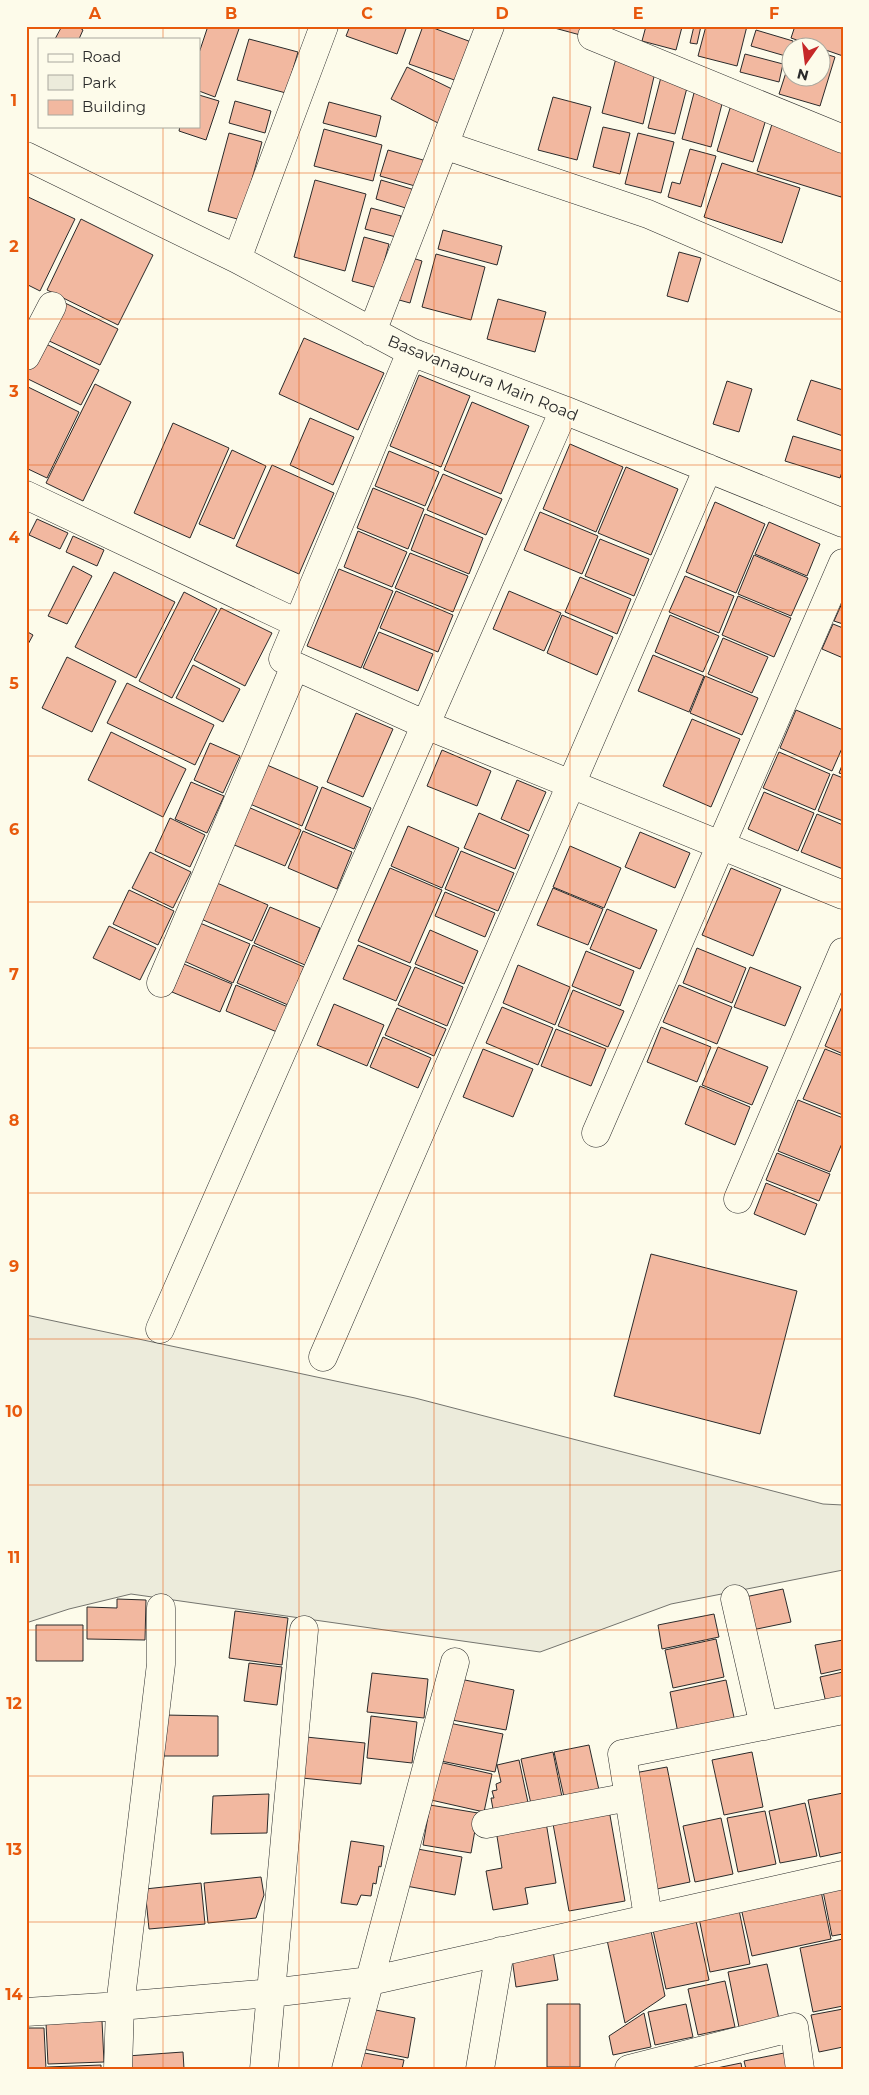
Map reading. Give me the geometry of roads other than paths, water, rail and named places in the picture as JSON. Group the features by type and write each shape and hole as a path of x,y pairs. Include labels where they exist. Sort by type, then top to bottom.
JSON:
{"street":[{"path":"237,260 324,26"},
{"path":"372,332 490,26"},
{"path":"592,36 843,139"},
{"path":"444,145 648,214 843,298"},
{"name":"Basavanapura Main Road","path":"26,156 237,260 411,352 564,410 843,523"},
{"path":"26,356 52,306"},
{"path":"411,352 282,659 426,725 843,895"},
{"path":"160,1329 564,410"},
{"path":"323,1357 708,468"},
{"path":"26,495 297,623"},
{"path":"596,1133 843,563"},
{"path":"161,983 295,666"},
{"path":"738,1199 843,952"},
{"path":"735,1599 764,1726"},
{"path":"118,2069 120,2006 161,1664 161,1608"},
{"path":"264,2069 304,1630"},
{"path":"346,2069 455,1662"},
{"path":"648,1918 622,1754 843,1710"},
{"path":"486,1824 629,1796"},
{"path":"26,2012 271,1993 370,1981 843,1875"},
{"path":"480,2069 500,1951"},
{"path":"629,2069 794,2027 800,2069"}]}
